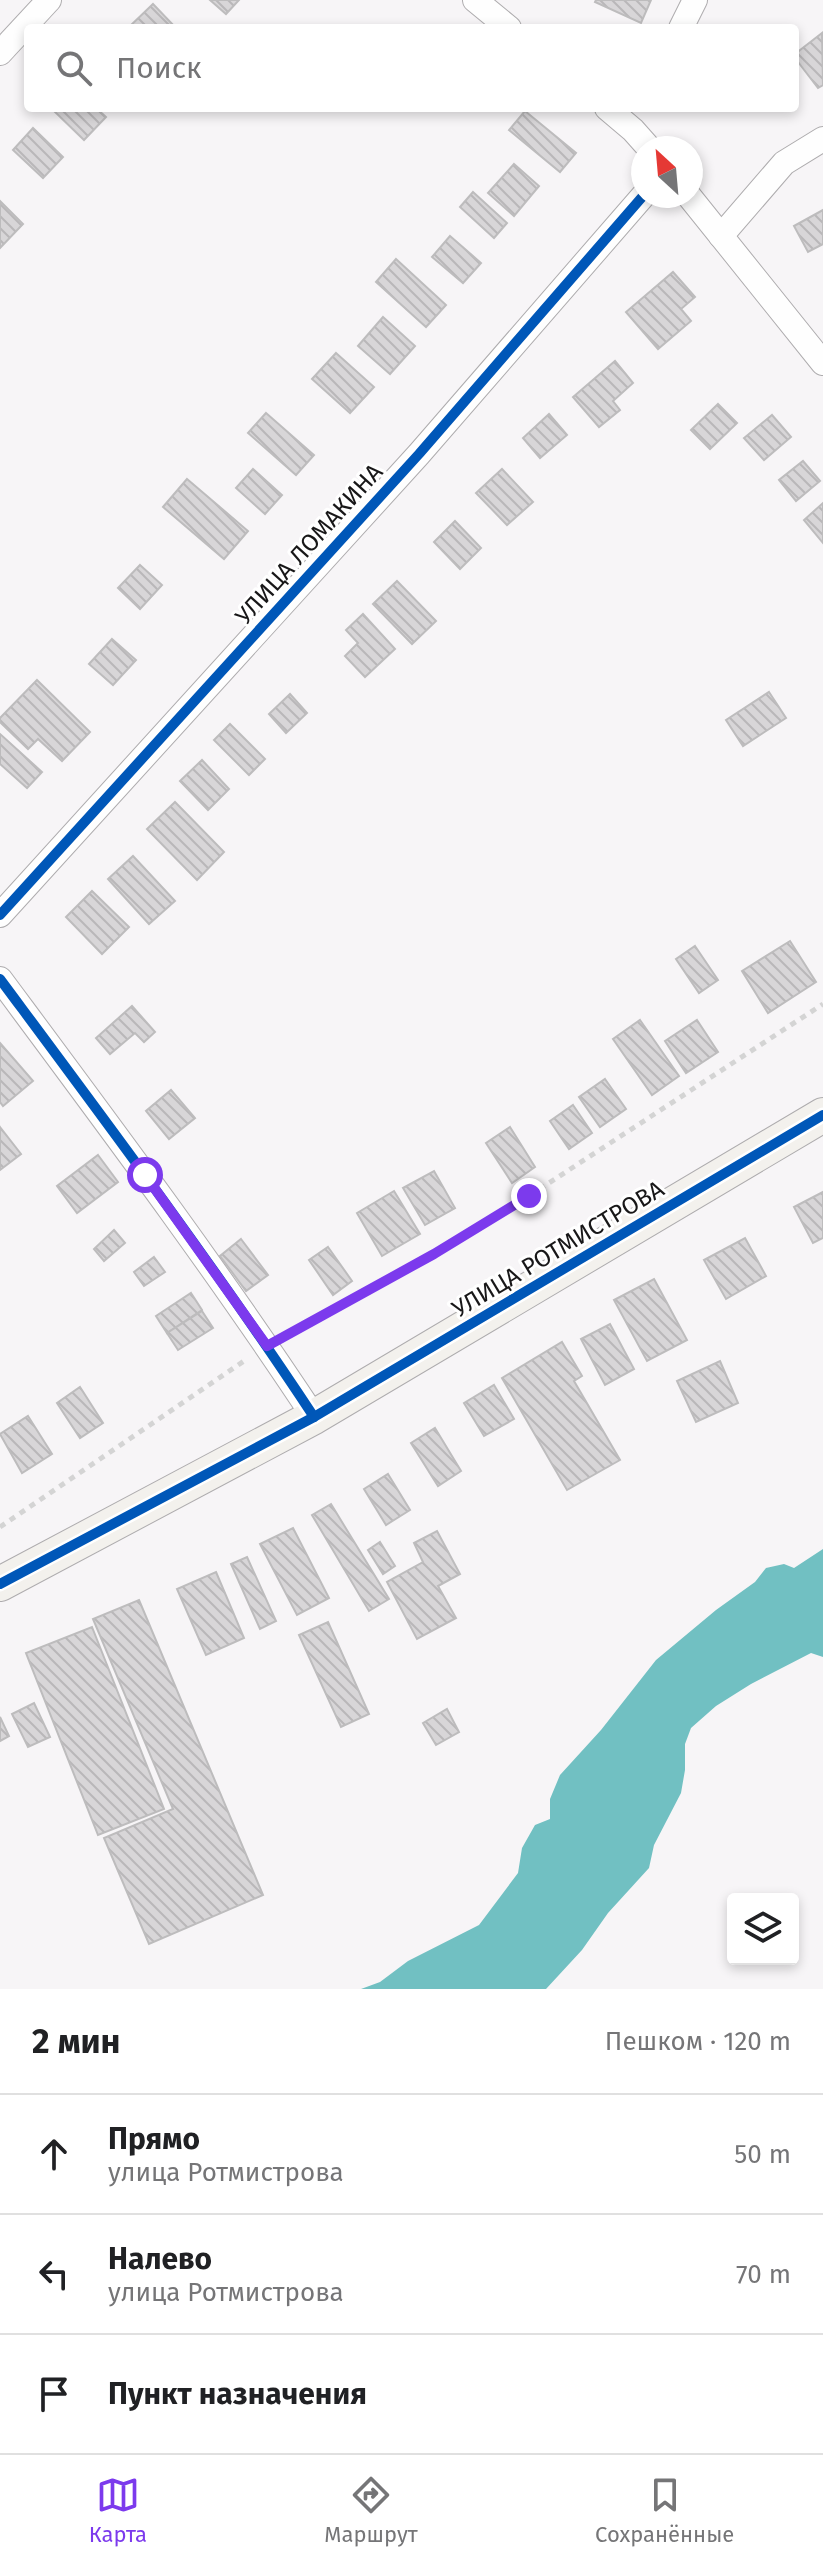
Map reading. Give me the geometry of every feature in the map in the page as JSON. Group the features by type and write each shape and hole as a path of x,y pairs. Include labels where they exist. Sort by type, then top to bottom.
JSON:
{"street":[{"path":"27,24 49,0"},
{"path":"475,0 504,24"},
{"path":"683,24 695,0"},
{"path":"0,53 24,27"},
{"path":"614,112 642,129"},
{"path":"721,236 784,163 823,139"},
{"name":"УЛИЦА ЛОМАКИНА","path":"0,915 419,454 633,208"},
{"path":"699,208 823,363"},
{"path":"0,979 145,1175 314,1417"},
{"name":"УЛИЦА РОТМИСТРОВА","path":"0,1584 314,1417 823,1115"}],"path":[{"path":"0,1527 267,1346 434,1254 529,1196 823,1004"}],"water":[{"path":"823,1549 823,1657 811,1653 751,1684 716,1706 691,1728 685,1744 681,1793 654,1845 649,1868 546,1989 361,1989 380,1982 408,1961 479,1925 518,1873 522,1848 535,1825 550,1819 550,1799 560,1775 601,1730 656,1660 755,1582 766,1568 784,1564 794,1568"}],"building":[{"path":"210,0 239,0 226,14"},
{"path":"596,0 651,0 641,23"},
{"path":"153,4 172,24 132,24"},
{"path":"822,33 823,85 818,88 799,63 799,51"},
{"path":"55,112 100,112 106,117 84,140"},
{"path":"526,112 576,153 560,172 509,130"},
{"path":"33,128 63,157 43,178 13,150"},
{"path":"514,164 539,186 514,216 488,193"},
{"path":"473,192 507,223 494,238 460,207"},
{"path":"0,201 23,224 0,248"},
{"path":"823,210 823,244 808,252 794,226"},
{"path":"450,236 481,263 463,283 432,257"},
{"path":"396,259 446,305 426,327 376,282"},
{"path":"673,272 695,297 681,309 691,321 658,349 626,312"},
{"path":"383,317 415,346 390,374 358,346"},
{"path":"336,353 374,387 350,413 312,379"},
{"path":"615,361 633,383 613,401 620,410 599,427 573,397"},
{"path":"718,404 737,423 710,449 691,430"},
{"path":"266,413 314,455 296,475 248,433"},
{"path":"549,414 567,435 540,458 523,438"},
{"path":"772,415 791,437 764,460 744,438"},
{"path":"803,461 820,481 796,501 779,480"},
{"path":"253,469 282,495 265,514 236,488"},
{"path":"502,469 533,502 507,525 476,493"},
{"path":"187,479 248,531 224,559 163,507"},
{"path":"823,503 823,543 804,520"},
{"path":"455,521 481,548 460,569 434,542"},
{"path":"140,565 162,585 140,609 118,588"},
{"path":"397,581 436,621 412,644 373,604"},
{"path":"363,614 395,649 365,677 345,656 358,643 346,630"},
{"path":"112,639 136,660 113,685 89,664"},
{"path":"37,680 90,732 62,761 38,739 28,749 0,722 0,718"},
{"path":"769,692 786,718 743,746 726,720"},
{"path":"290,694 307,713 286,733 269,714"},
{"path":"230,724 265,759 249,775 214,740"},
{"path":"0,734 42,772 27,788 0,764"},
{"path":"202,760 229,789 208,810 180,781"},
{"path":"175,802 224,852 197,880 147,829"},
{"path":"133,856 175,901 149,924 108,879"},
{"path":"92,891 129,927 102,954 66,917"},
{"path":"790,941 816,982 768,1013 742,971"},
{"path":"695,946 718,980 699,993 676,959"},
{"path":"132,1006 155,1032 144,1042 135,1033 110,1054 96,1038"},
{"path":"640,1020 679,1076 652,1095 613,1039"},
{"path":"697,1020 718,1052 686,1073 665,1041"},
{"path":"0,1043 33,1081 3,1106 0,1102"},
{"path":"605,1079 626,1109 600,1127 579,1097"},
{"path":"171,1090 195,1118 169,1139 146,1111"},
{"path":"573,1105 592,1133 569,1149 550,1121"},
{"path":"0,1127 21,1154 0,1170"},
{"path":"510,1127 535,1167 512,1183 486,1143"},
{"path":"98,1155 118,1182 77,1213 57,1186"},
{"path":"434,1171 455,1208 425,1225 403,1188"},
{"path":"394,1191 420,1234 382,1256 357,1213"},
{"path":"823,1192 823,1238 813,1243 794,1207"},
{"path":"114,1230 125,1243 104,1261 94,1249"},
{"path":"745,1238 766,1276 726,1299 704,1260"},
{"path":"241,1239 268,1275 246,1291 220,1256"},
{"path":"328,1247 352,1281 333,1295 309,1260"},
{"path":"154,1257 165,1272 144,1286 134,1272"},
{"path":"654,1279 687,1340 647,1361 614,1300"},
{"path":"191,1293 202,1310 167,1333 156,1316"},
{"path":"202,1311 213,1328 178,1350 167,1333"},
{"path":"610,1324 634,1369 605,1385 581,1339"},
{"path":"562,1342 582,1376 574,1381 620,1460 567,1490 502,1378"},
{"path":"720,1361 738,1403 696,1422 677,1381"},
{"path":"494,1385 514,1419 484,1436 464,1403"},
{"path":"80,1387 103,1423 80,1438 57,1403"},
{"path":"28,1416 52,1454 22,1473 0,1434"},
{"path":"435,1428 461,1471 438,1486 411,1443"},
{"path":"388,1474 410,1510 386,1525 364,1489"},
{"path":"331,1504 389,1599 369,1611 312,1515"},
{"path":"293,1528 329,1598 297,1615 260,1544"},
{"path":"437,1531 460,1574 438,1586 456,1618 417,1639 387,1582 423,1562 414,1543"},
{"path":"380,1542 395,1566 383,1574 368,1550"},
{"path":"247,1557 276,1621 260,1629 231,1564"},
{"path":"216,1572 244,1638 206,1655 177,1589"},
{"path":"139,1600 263,1895 149,1944 104,1838 173,1809 93,1619"},
{"path":"328,1622 369,1714 341,1727 299,1635"},
{"path":"92,1627 164,1809 98,1835 26,1653"},
{"path":"34,1703 50,1737 28,1747 12,1714"},
{"path":"447,1709 459,1732 436,1745 423,1723"},
{"path":"0,1717 9,1736 0,1741"}],"cycle path":[{"path":"0,915 419,454 633,208"},
{"path":"0,979 199,1250 314,1417"},
{"path":"0,1584 314,1417 823,1115"}],"route":[{"path":"145,1175 267,1346 434,1254 529,1196"}]}
